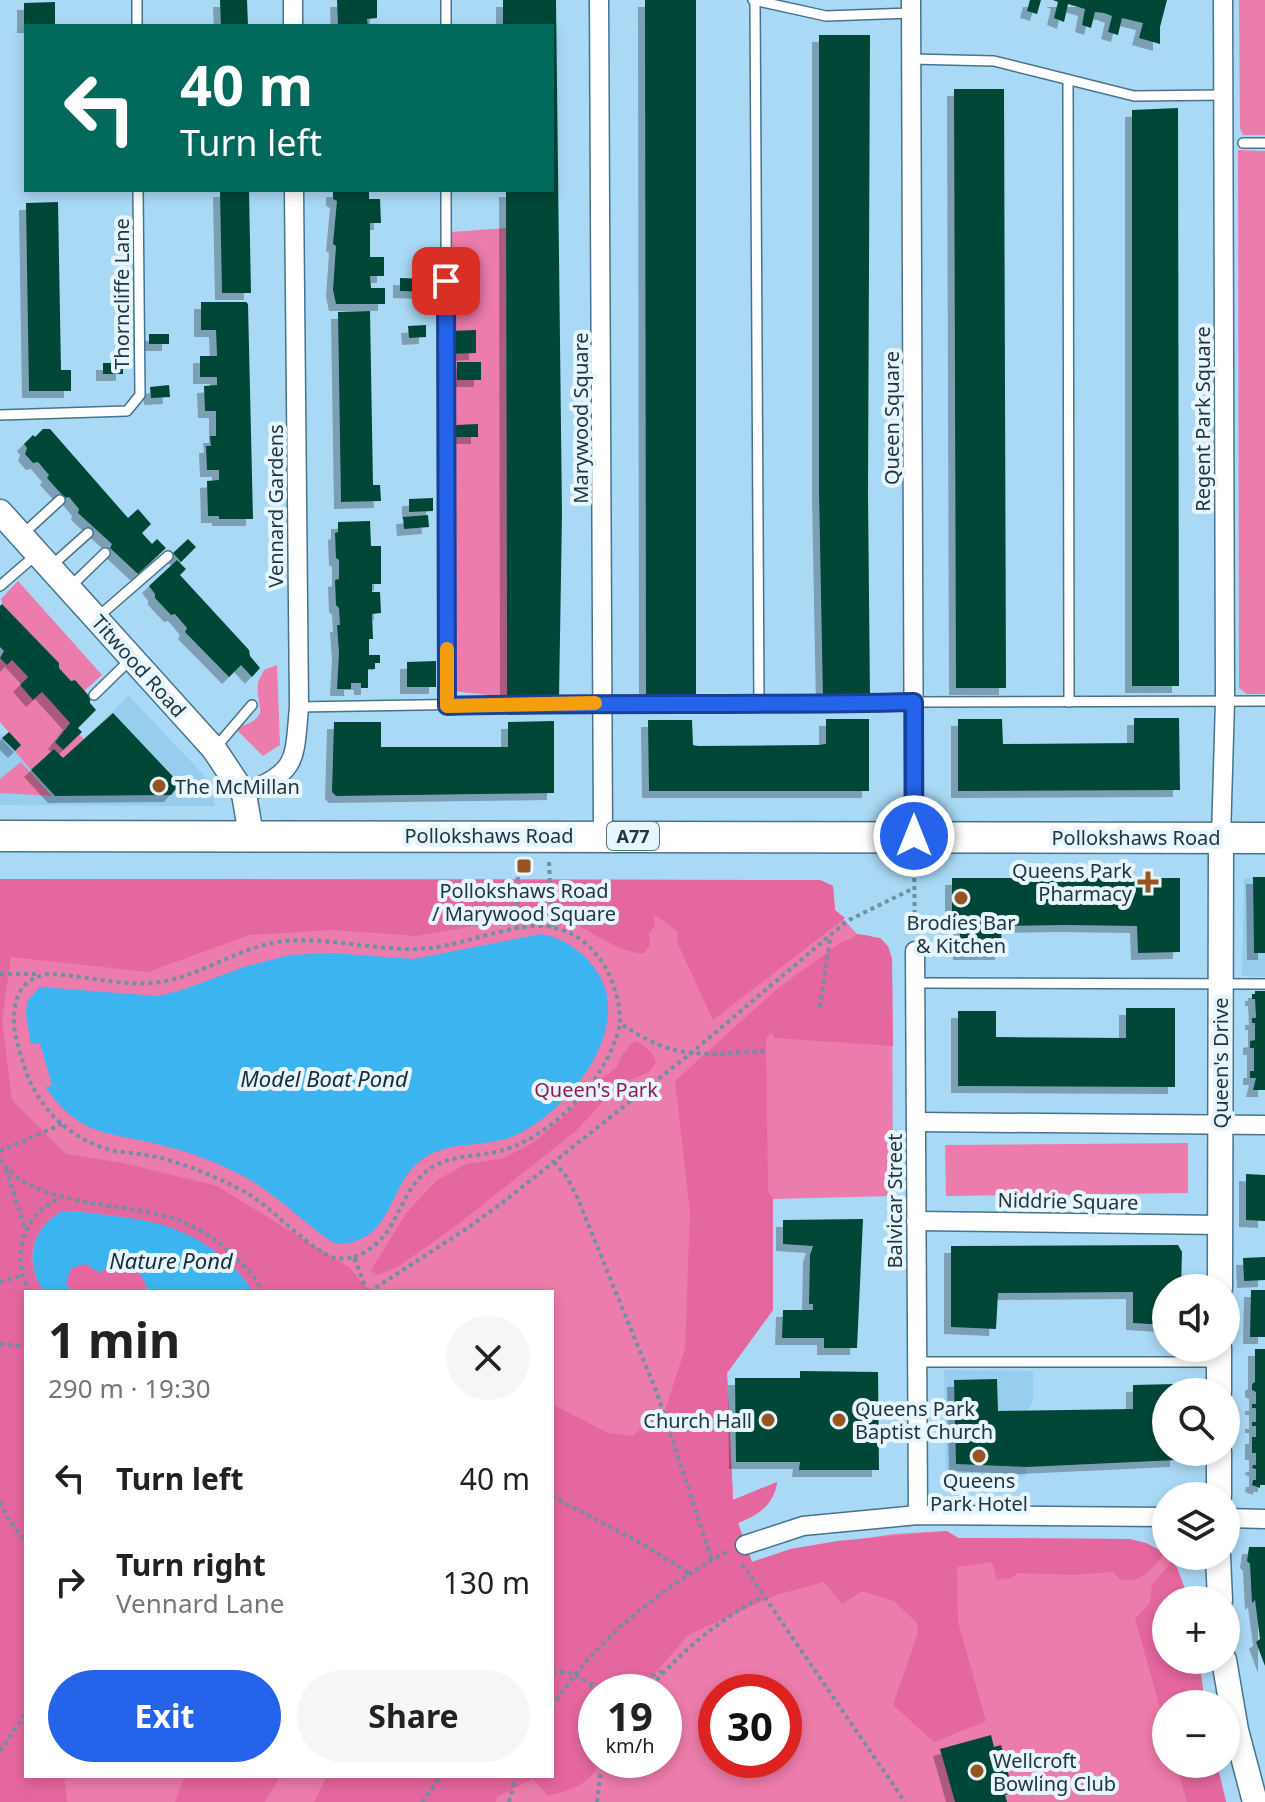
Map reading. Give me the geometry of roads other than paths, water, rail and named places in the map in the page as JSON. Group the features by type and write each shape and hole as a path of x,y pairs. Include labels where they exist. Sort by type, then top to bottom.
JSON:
{"main road":[{"name":"Pollokshaws Road","path":"0,836 1265,838"}],"street":[{"path":"293,0 293,24"},
{"name":"Marywood Square","path":"599,0 603,836"},
{"name":"Regent Park Square","path":"1221,838 1225,701 1223,0"},
{"name":"Queen Square","path":"911,6 914,836"},
{"name":"Vennard Gardens","path":"244,794 283,775 290,765 295,753 299,707 294,192"},
{"name":"Titwood Road","path":"0,512 214,749 244,794 251,835"},
{"name":"Queen's Drive","path":"1220,1274 1221,838"},
{"name":"Balvicar Street","path":"915,951 918,1515"},
{"path":"916,1122 1265,1125"},
{"name":"Niddrie Square","path":"916,1221 1220,1225"},
{"path":"738,1547 803,1526 918,1515 1152,1517"},
{"path":"1240,1518 1265,1519"},
{"path":"1226,1674 1236,1730 1255,1802"}],"lane":[{"path":"137,0 137,24"},
{"path":"446,0 446,24"},
{"path":"759,705 754,0 826,16 911,6"},
{"path":"912,59 994,61 1134,96 1223,95"},
{"path":"1068,80 1069,702"},
{"path":"1243,143 1265,143"},
{"name":"Thorncliffe Lane","path":"0,415 127,411 140,395 138,192"},
{"path":"446,192 447,706"},
{"path":"0,586 36,552 60,500"},
{"path":"36,552 88,533"},
{"path":"69,588 105,553"},
{"path":"96,618 168,556"},
{"path":"94,695 132,658"},
{"path":"299,707 604,702 759,705 1265,701"},
{"path":"214,749 252,705"},
{"path":"915,983 1265,984"},
{"path":"917,1362 1152,1357"}],"water":[{"name":"Model Boat Pond","path":"541,934 567,943 582,954 599,975 607,997 607,1021 588,1069 554,1110 514,1136 442,1150 420,1161 410,1170 375,1229 352,1242 340,1244 329,1240 260,1187 217,1164 180,1150 110,1134 83,1124 58,1104 45,1087 52,1086 40,1043 31,1044 27,1001 40,987 157,996 290,955 331,953 414,959"},
{"name":"Nature Pond","path":"63,1211 82,1212 163,1225 207,1245 233,1267 251,1290 147,1290 140,1275 130,1268 110,1265 100,1273 86,1264 71,1268 66,1283 71,1290 44,1290 34,1270 34,1247 37,1236 52,1218"}],"place":[{"name":"The McMillan","path":"159,786"},
{"name":"Pollokshaws Road / Marywood Square","path":"524,866"},
{"name":"Queens Park Pharmacy","path":"1148,882"},
{"name":"Brodies Bar & Kitchen","path":"961,898"},
{"name":"Church Hall","path":"768,1420"},
{"name":"Queens Park Baptist Church","path":"839,1420"},
{"name":"Queens Park Hotel","path":"979,1456"},
{"name":"Wellcroft Bowling Club","path":"977,1771"}],"park label":[{"name":"Queen's Park","path":"596,1089"}]}
